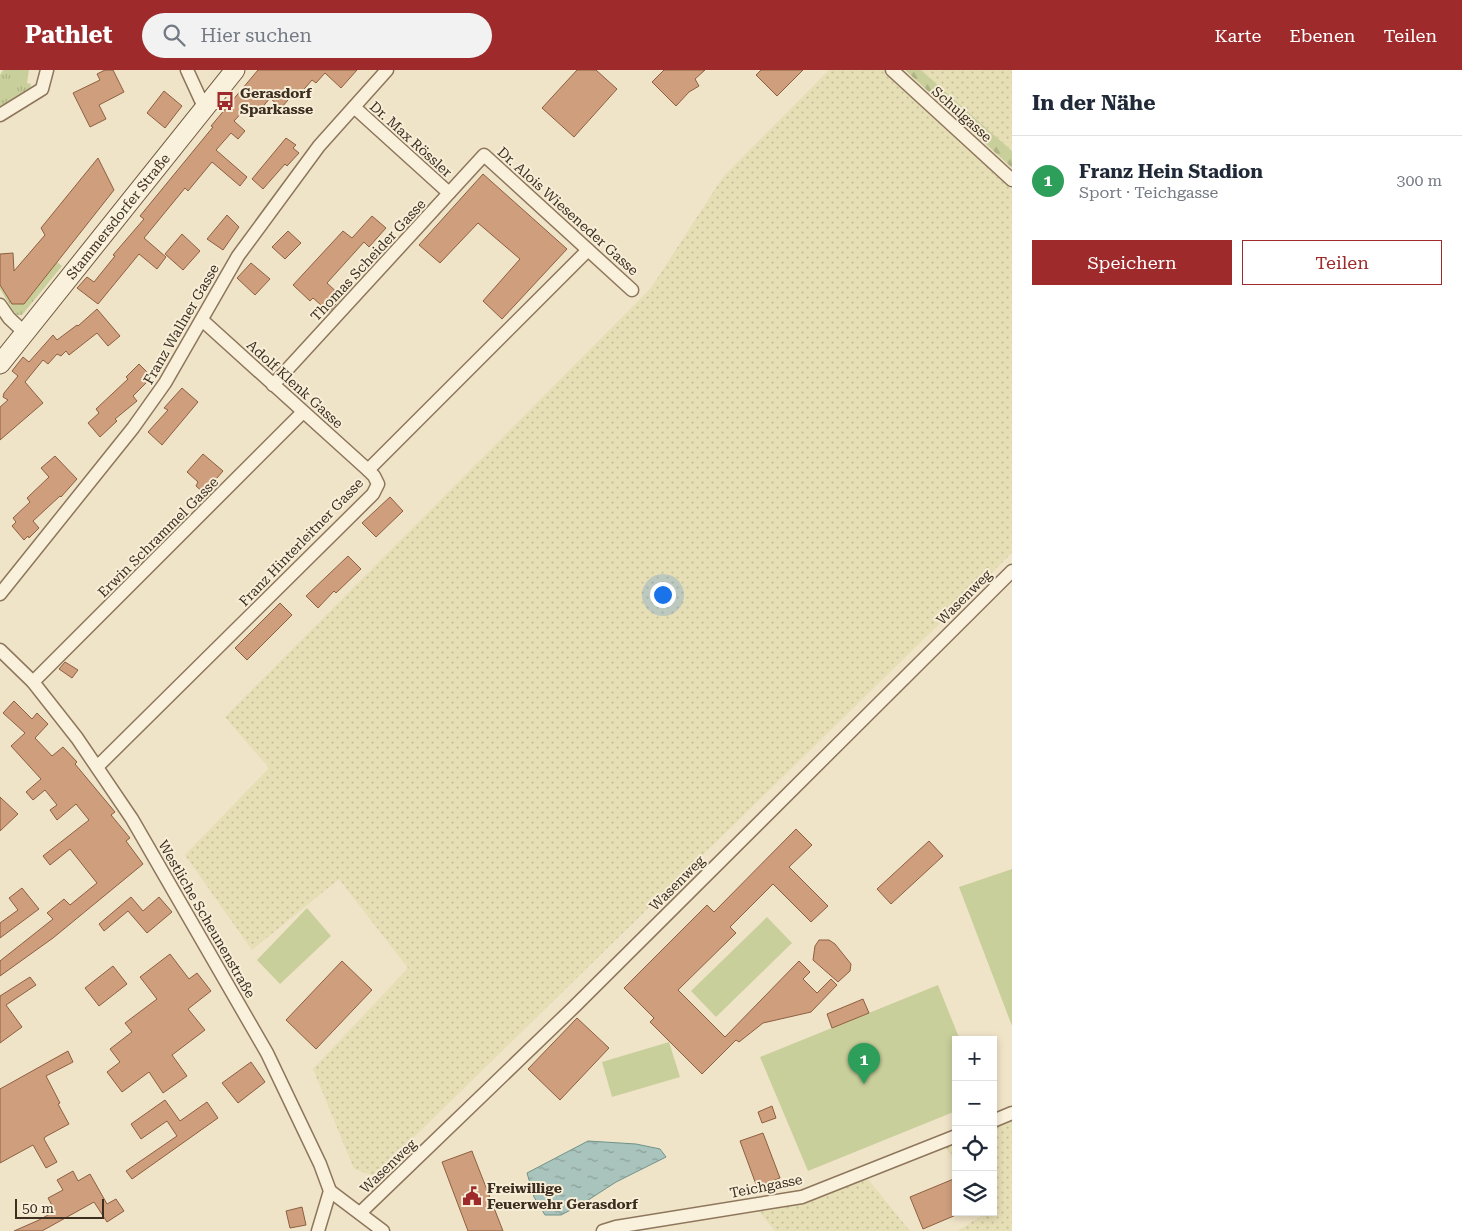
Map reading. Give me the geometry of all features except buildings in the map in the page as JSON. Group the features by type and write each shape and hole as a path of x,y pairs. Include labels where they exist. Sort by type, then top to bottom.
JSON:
{"main road":[{"name":"Stammersdorfer Straße","path":"0,364 235,70"}],"street":[{"path":"0,115 42,89 47,70"},
{"path":"188,70 204,107"},
{"name":"Franz Wallner Gasse","path":"0,594 133,428 165,383 238,256 319,146 387,70"},
{"name":"Schulgasse","path":"892,70 1012,180"},
{"name":"Dr. Max Rössler","path":"354,108 449,193"},
{"name":"Thomas Scheider Gasse","path":"273,385 484,155"},
{"name":"Dr. Alois Wieseneder Gasse","path":"484,155 632,290"},
{"name":"Franz Hinterleitner Gasse","path":"97,767 373,494 378,484 368,470 588,250"},
{"path":"0,304 9,318 25,333"},
{"name":"Adolf Klenk Gasse","path":"202,320 368,470"},
{"name":"Erwin Schrammel Gasse","path":"32,682 303,412"},
{"name":"Wasenweg","path":"360,1213 582,999 1012,571"},
{"name":"Westliche Scheunenstraße","path":"0,650 32,682 77,738 132,819 267,1053 320,1164 330,1191"},
{"path":"997,1119 1012,1113"},
{"name":"Teichgasse","path":"603,1231 616,1227 802,1196 952,1138"},
{"path":"318,1231 330,1191 383,1231"}],"shaded area":[{"path":"829,70 883,70 1012,190 1012,553 374,1176 354,1169 313,1069 408,968 339,879 252,950 185,855 269,768 225,717 651,288 723,177"},
{"path":"921,70 1012,70 1012,151"},
{"path":"1012,1121 1012,1231 957,1231 981,1216 997,1216 997,1127"},
{"path":"952,1144 952,1157 945,1147"},
{"path":"867,1178 910,1231 775,1231 758,1210 800,1205"}],"green space":[{"path":"3,70 29,70 27,83 31,84 30,89 0,108 0,75"},
{"path":"905,70 921,70 1012,151 1012,168"},
{"path":"57,262 62,266 22,315 16,315 0,289 0,285 12,304"},
{"path":"1012,869 1012,1026 959,887"},
{"path":"307,908 331,936 280,984 257,960"},
{"path":"767,917 792,943 716,1017 691,991"},
{"path":"938,985 958,1036 952,1036 952,1113 808,1171 760,1057"},
{"path":"669,1042 680,1077 612,1097 602,1062"}],"water":[{"path":"588,1141 636,1144 660,1149 666,1157 616,1182 561,1215 545,1215 534,1197 527,1173"}],"place":[{"name":"Gerasdorf Sparkasse","path":"225,101"},
{"name":"Franz Hein Stadion","path":"864,1084"},
{"name":"Freiwillige Feuerwehr Gerasdorf","path":"472,1196"}]}
